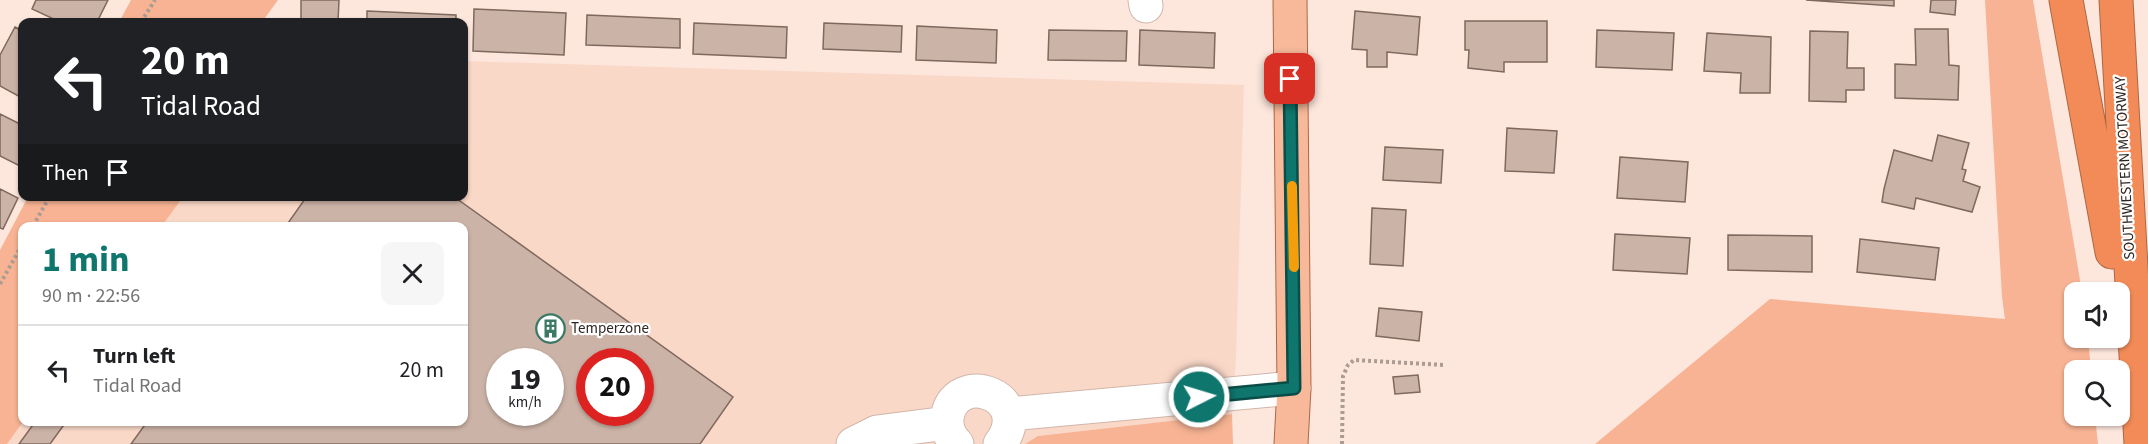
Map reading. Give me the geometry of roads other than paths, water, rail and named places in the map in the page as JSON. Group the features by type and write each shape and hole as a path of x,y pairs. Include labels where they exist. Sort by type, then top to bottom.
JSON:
{"highway":[{"path":"2066,0 2117,282"},
{"name":"SOUTHWESTERN MOTORWAY","path":"2116,0 2141,444"},
{"path":"2129,348 2136,385"}],"main road":[{"path":"1290,0 1294,388 1291,444"}],"lane":[{"path":"853,444 877,432 952,434 953,404 959,396 979,390 998,397 1005,405 1004,429 1294,388"}],"place":[{"name":"Temperzone","path":"550,328"}]}
